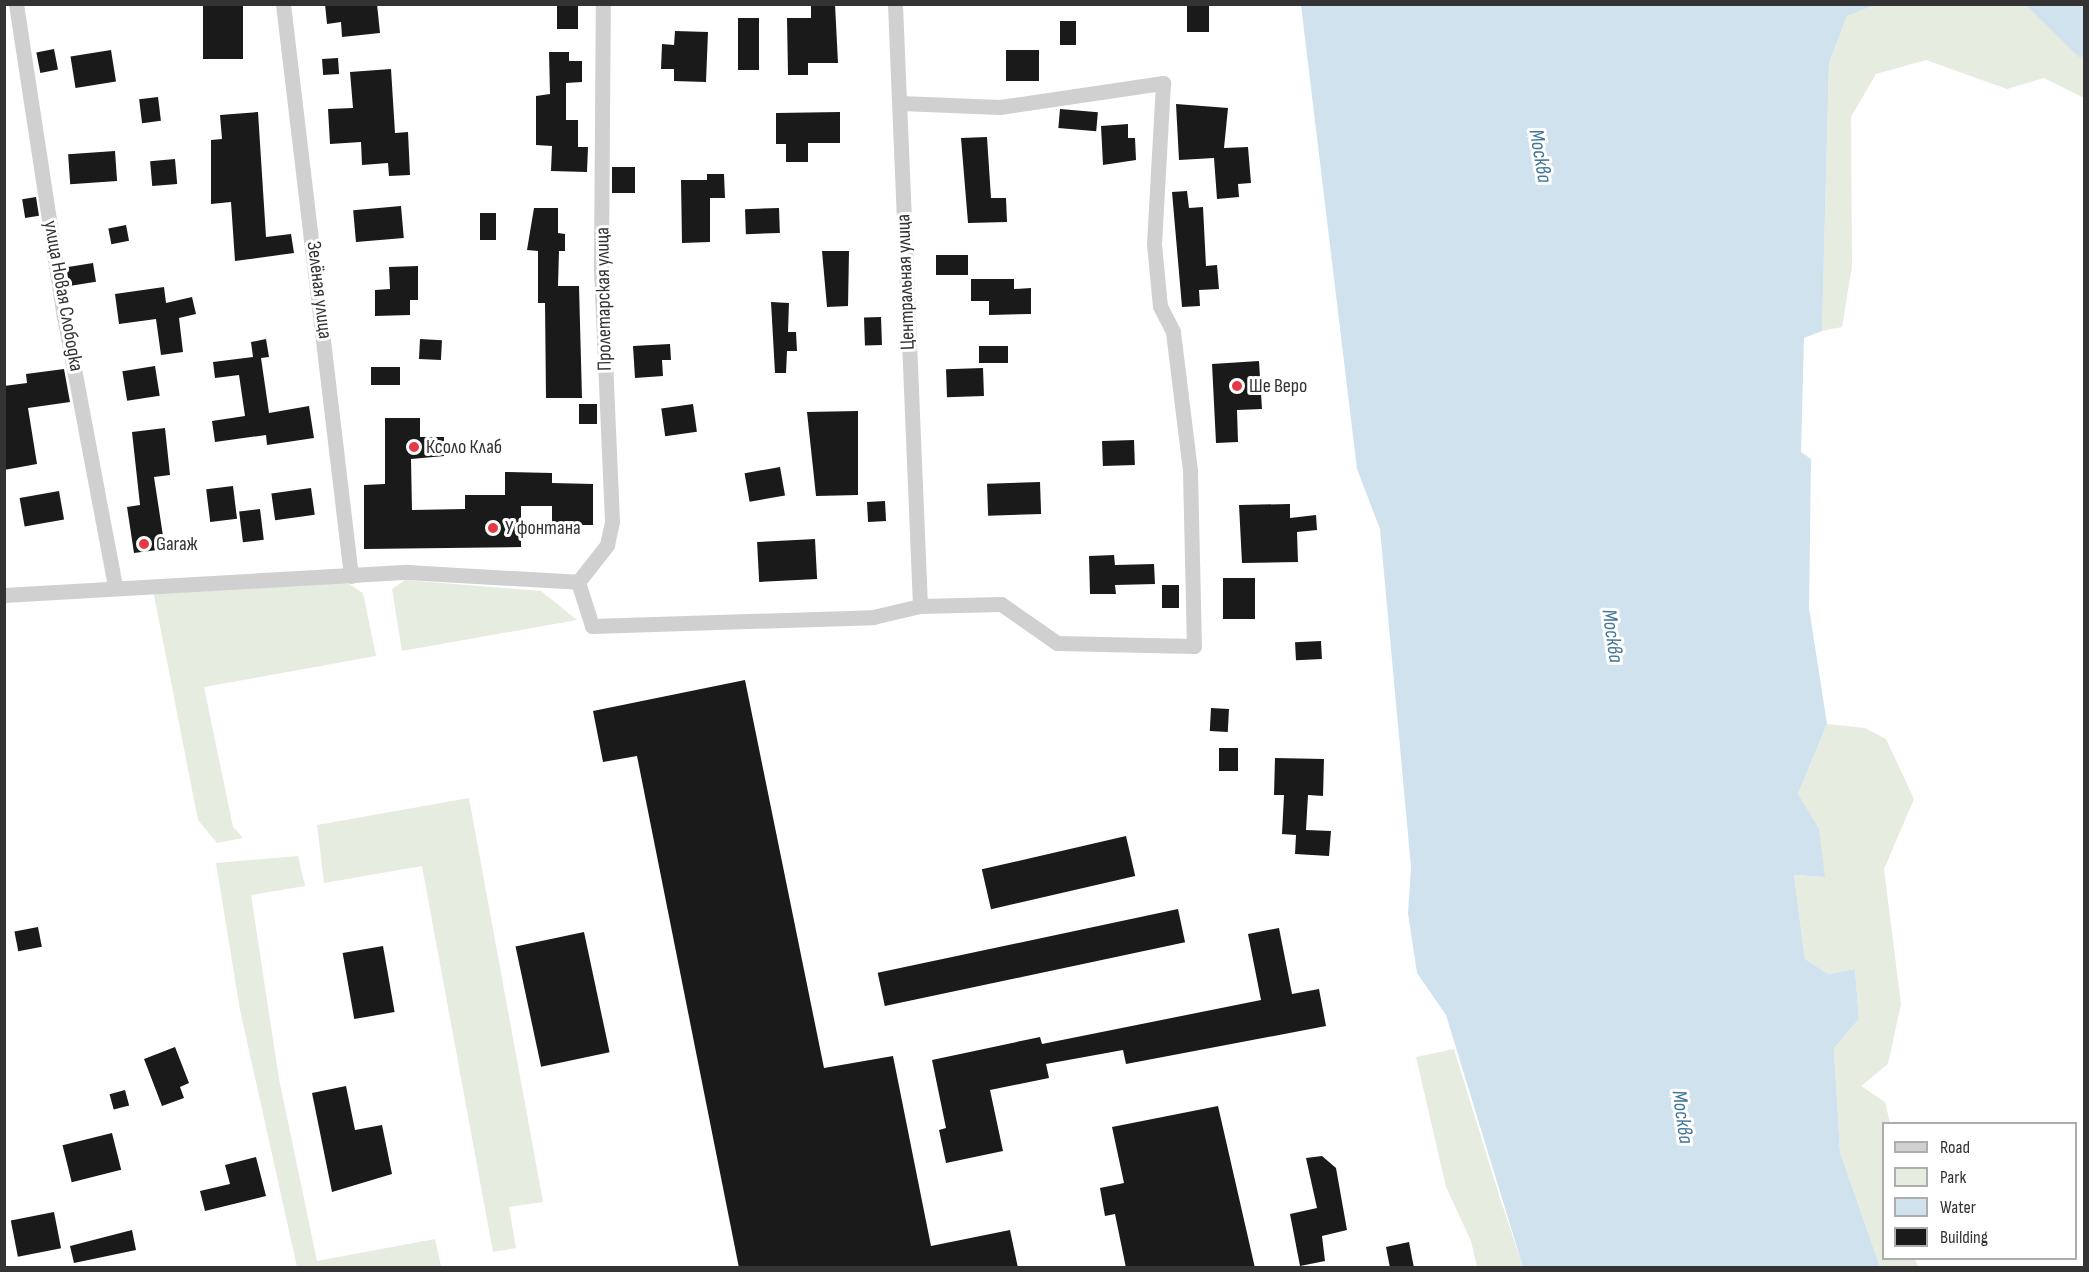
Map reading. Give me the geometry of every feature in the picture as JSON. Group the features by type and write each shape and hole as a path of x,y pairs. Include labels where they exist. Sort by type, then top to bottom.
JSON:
{"street":[{"name":"улица Новая Слободка","path":"16,4 64,316 115,587"},
{"name":"Зелёная улица","path":"283,4 351,576"},
{"name":"Пролетарская улица","path":"578,582 607,545 612,521 602,265 603,4"},
{"name":"Центральная улица","path":"895,4 921,559 920,606"},
{"path":"4,595 407,572 578,582 592,626 873,616 920,606 1000,604 1057,643 1194,646 1190,471 1173,332 1160,306 1154,244 1162,83 1000,106 900,103"}],"green space":[{"path":"1875,5 2026,5 2084,56 2084,98 2044,78 2007,89 1926,60 1876,74 1851,117 1852,266 1842,327 1822,331 1829,63 1847,16"},
{"path":"405,580 541,591 577,620 402,651 392,589"},
{"path":"346,582 363,593 376,656 204,687 233,827 243,838 217,843 198,820 153,590"},
{"path":"1827,724 1865,728 1886,739 1914,799 1884,869 1901,1004 1888,1064 1861,1086 1885,1102 1890,1122 1882,1122 1882,1260 1915,1260 1918,1267 1880,1267 1840,1152 1834,1048 1859,1019 1855,969 1828,974 1805,959 1794,875 1824,877 1818,829 1798,794"},
{"path":"469,798 543,1202 509,1207 516,1248 493,1252 422,866 324,883 317,825"},
{"path":"298,856 305,886 251,895 279,1079 317,1261 435,1239 441,1266 297,1267 240,1010 216,863"},
{"path":"1454,1049 1523,1267 1477,1267 1471,1241 1446,1187 1416,1057"}],"water":[{"name":"Москва","path":"1301,5 1875,5 1847,16 1829,63 1822,331 1804,338 1801,452 1811,459 1809,608 1827,724 1798,794 1819,829 1825,877 1794,875 1805,959 1828,974 1855,969 1859,1019 1834,1048 1840,1152 1880,1267 1523,1267 1446,1015 1417,973 1408,913 1411,867 1380,529 1357,469"},
{"path":"2026,5 2084,5 2084,56 2079,57"}],"building":[{"path":"203,4 243,4 243,59 203,59"},
{"path":"325,4 377,4 380,33 342,37 341,22 327,24"},
{"path":"557,4 578,4 578,29 557,29"},
{"path":"811,4 835,4 838,63 808,63 808,75 788,75 787,18 811,18"},
{"path":"1187,4 1209,4 1209,32 1187,32"},
{"path":"738,18 759,18 759,70 738,70"},
{"path":"1060,21 1076,21 1076,45 1060,45"},
{"path":"675,31 708,32 706,82 674,81 674,69 661,69 662,44 674,45"},
{"path":"54,49 58,70 40,73 36,52"},
{"path":"111,50 116,82 76,88 71,56"},
{"path":"1006,50 1039,50 1039,81 1006,81"},
{"path":"549,52 569,52 569,61 582,61 582,82 566,83 566,120 578,120 578,147 588,147 587,172 551,171 552,146 536,145 536,96 550,94"},
{"path":"338,58 339,74 323,75 322,59"},
{"path":"391,69 395,133 408,132 410,175 389,176 388,163 362,165 361,142 330,144 328,109 353,108 350,72"},
{"path":"158,97 161,121 142,123 139,99"},
{"path":"1176,104 1228,108 1224,148 1248,147 1251,183 1238,184 1239,197 1217,199 1214,158 1179,160"},
{"path":"1060,109 1098,112 1096,131 1058,128"},
{"path":"258,112 266,237 291,234 294,253 235,261 231,202 211,204 211,140 222,139 220,115"},
{"path":"840,112 840,143 808,143 808,162 786,162 786,144 776,144 776,113"},
{"path":"1128,124 1128,138 1135,138 1136,160 1103,165 1101,126"},
{"path":"987,137 991,198 1006,198 1007,222 968,223 961,138"},
{"path":"115,151 117,181 70,184 68,154"},
{"path":"175,159 177,184 152,186 150,161"},
{"path":"612,167 635,167 635,193 612,193"},
{"path":"707,174 724,174 725,198 710,198 710,242 682,243 681,180 707,180"},
{"path":"1187,191 1189,208 1203,207 1206,266 1217,265 1219,289 1199,290 1200,306 1182,307 1172,192"},
{"path":"36,197 39,216 25,218 22,199"},
{"path":"401,206 404,238 356,242 353,210"},
{"path":"534,208 558,208 558,233 565,234 565,251 559,251 558,286 579,286 582,398 546,398 545,303 538,303 538,251 527,250"},
{"path":"779,208 780,233 746,234 745,209"},
{"path":"480,213 496,213 496,240 480,240"},
{"path":"126,225 129,241 111,244 108,228"},
{"path":"822,251 849,251 848,306 827,307"},
{"path":"936,255 968,255 968,275 936,275"},
{"path":"93,263 96,282 69,286 66,267"},
{"path":"418,266 418,300 410,300 410,315 375,316 375,290 390,289 389,267"},
{"path":"971,279 1014,279 1014,289 1031,288 1031,314 989,315 989,301 971,301"},
{"path":"164,287 166,303 192,297 196,314 179,318 183,352 161,355 156,319 119,324 115,294"},
{"path":"771,302 789,303 788,332 796,332 797,351 787,351 786,373 775,373"},
{"path":"881,317 882,345 865,346 864,318"},
{"path":"266,339 269,357 261,358 269,413 309,406 314,438 267,445 266,435 215,442 212,421 245,416 239,375 215,378 213,362 253,357 251,342"},
{"path":"420,339 442,340 441,360 419,359"},
{"path":"670,344 671,360 662,360 663,376 635,378 633,346"},
{"path":"979,346 1008,346 1008,363 979,363"},
{"name":"Ше Веро","path":"1259,361 1262,409 1237,410 1238,442 1216,443 1212,364"},
{"path":"155,366 160,396 127,401 122,371"},
{"path":"371,367 400,367 400,385 371,385"},
{"path":"983,368 984,396 947,397 946,369"},
{"path":"64,369 70,402 28,408 37,464 4,470 4,386 27,383 26,374"},
{"path":"579,404 597,404 597,424 579,424"},
{"path":"693,404 697,432 665,436 661,408"},
{"path":"858,411 858,495 816,496 807,412"},
{"path":"385,418 420,418 420,437 444,437 444,456 411,459 412,510 465,509 465,495 505,495 505,472 552,473 552,483 593,484 593,525 552,525 552,506 521,506 521,547 364,549 364,485 385,484"},
{"path":"165,428 170,475 154,477 165,549 134,553 127,507 140,505 132,432"},
{"path":"1134,440 1135,465 1103,466 1102,441"},
{"path":"780,467 785,496 750,502 745,473"},
{"path":"1040,482 1041,514 988,516 987,484"},
{"path":"233,486 237,519 210,522 206,489"},
{"path":"311,488 315,515 275,520 271,494"},
{"path":"59,491 64,520 25,527 20,498"},
{"path":"885,501 886,521 868,522 867,502"},
{"path":"1290,504 1290,518 1316,515 1317,530 1297,532 1298,562 1242,563 1239,505"},
{"path":"260,509 264,540 243,542 239,512"},
{"path":"815,539 817,579 759,582 757,542"},
{"path":"1114,555 1115,565 1154,564 1155,584 1115,585 1116,594 1090,594 1089,556"},
{"path":"1223,578 1255,578 1255,619 1223,619"},
{"path":"1162,585 1179,585 1179,608 1162,608"},
{"path":"1321,641 1322,659 1296,660 1295,642"},
{"path":"745,680 824,1068 893,1056 931,1246 1010,1230 1018,1268 739,1268 637,756 603,762 593,711"},
{"path":"1211,708 1229,709 1228,732 1210,731"},
{"path":"1219,748 1238,748 1238,771 1219,771"},
{"path":"1275,758 1324,759 1323,796 1308,795 1306,830 1331,831 1329,856 1295,854 1296,835 1282,834 1284,795 1274,795"},
{"path":"1126,836 1135,876 991,909 982,869"},
{"path":"1178,909 1185,942 885,1006 878,973"},
{"path":"38,927 42,947 18,951 14,932"},
{"path":"1279,928 1292,994 1319,989 1326,1026 1126,1064 1123,1050 1046,1064 1049,1078 990,1090 1003,1151 946,1163 939,1130 946,1128 932,1060 1040,1037 1042,1044 1261,1000 1248,934"},
{"path":"584,932 610,1052 541,1067 516,947"},
{"path":"383,946 395,1012 354,1019 343,953"},
{"path":"175,1047 189,1083 180,1087 184,1098 162,1106 144,1059"},
{"path":"346,1086 355,1130 382,1125 392,1174 332,1192 312,1093"},
{"path":"125,1090 129,1105 114,1110 110,1094"},
{"path":"1218,1106 1255,1268 1126,1268 1115,1214 1105,1216 1100,1188 1124,1183 1112,1127"},
{"path":"112,1133 121,1170 72,1182 63,1145"},
{"path":"1322,1156 1336,1168 1347,1230 1322,1236 1325,1261 1300,1266 1290,1214 1317,1208 1306,1158"},
{"path":"256,1157 266,1196 205,1211 200,1191 230,1184 225,1165"},
{"path":"54,1212 61,1248 18,1257 11,1220"},
{"path":"132,1230 136,1250 74,1263 70,1246"},
{"path":"1409,1242 1414,1268 1390,1268 1386,1247"}],"place":[{"name":"Ше Веро","path":"1237,386"},
{"name":"Ксоло Клаб","path":"414,447"},
{"name":"У фонтана","path":"493,528"},
{"name":"Garaж","path":"144,544"}]}
